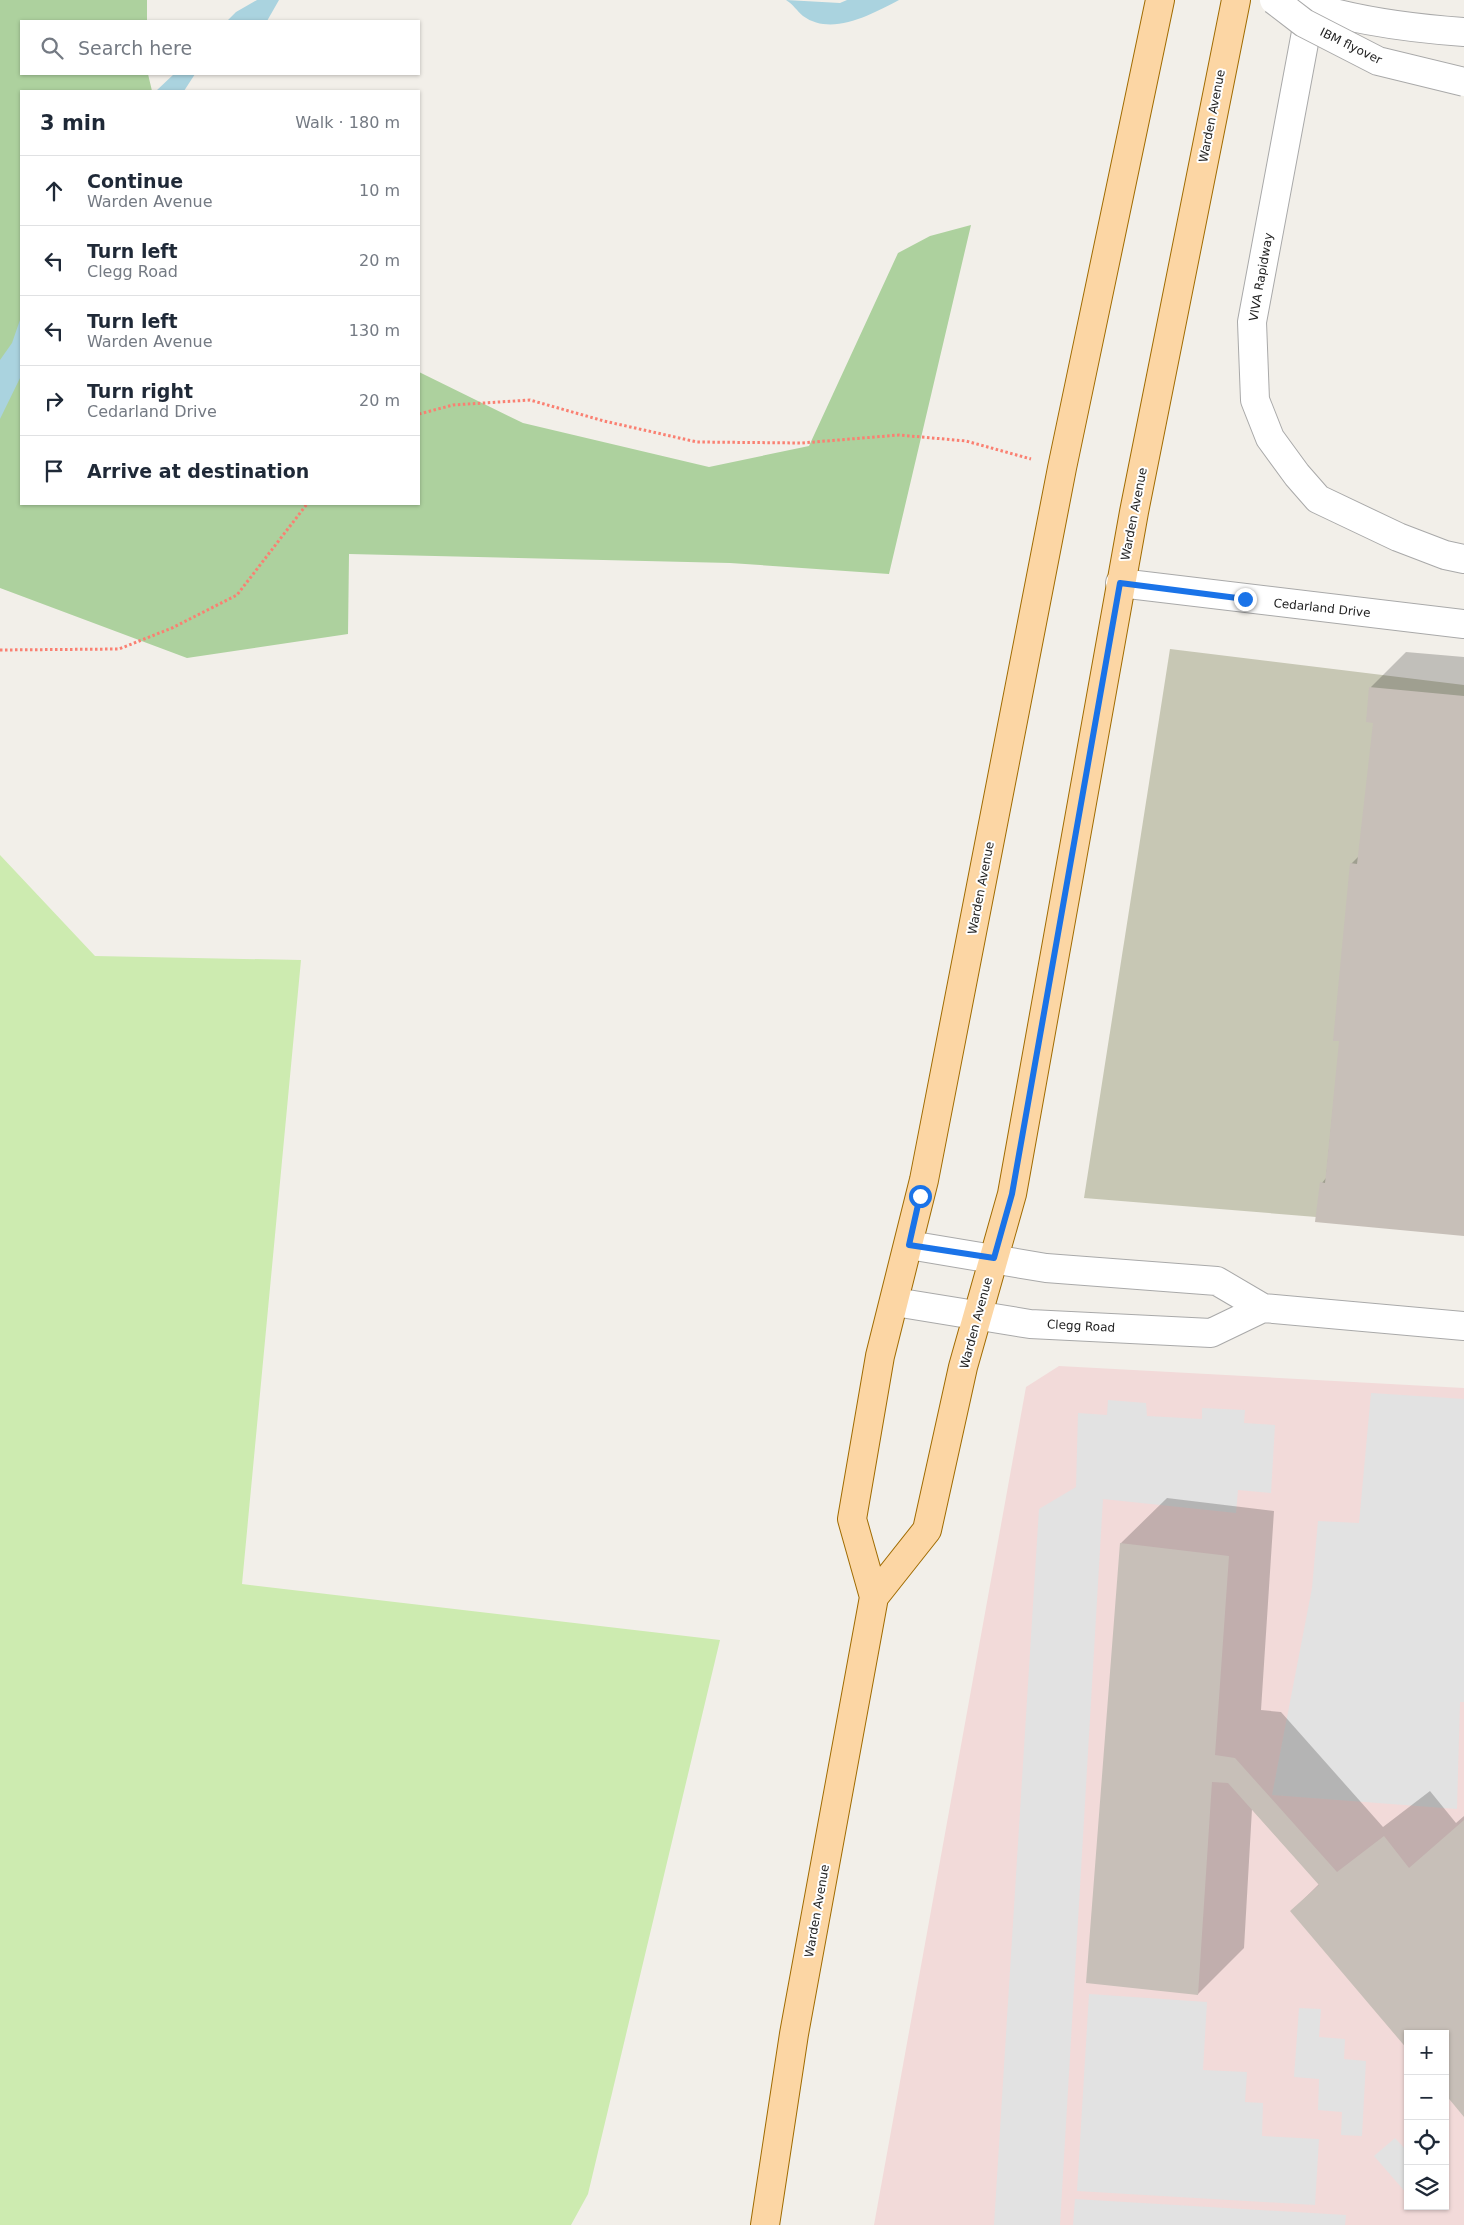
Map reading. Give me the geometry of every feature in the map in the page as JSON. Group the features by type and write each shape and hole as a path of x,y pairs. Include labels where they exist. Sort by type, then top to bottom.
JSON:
{"main road":[{"name":"Warden Avenue","path":"765,2225 794,2034 874,1597 852,1519 880,1356 924,1180 1062,468 1160,0"},
{"name":"Warden Avenue","path":"874,1597 927,1530 963,1367 1012,1194 1120,583 1236,0"}],"street":[{"name":"IBM flyover","path":"1274,0 1304,23 1378,61 1464,82"},
{"path":"1305,2 1414,28 1464,32"},
{"name":"VIVA Rapidway","path":"1305,2 1252,322 1255,400 1270,438 1296,475 1318,499 1398,537 1444,555 1464,559"},
{"name":"Cedarland Drive","path":"1120,583 1464,624"},
{"path":"909,1245 1046,1268 1218,1281 1263,1308 1464,1326"},
{"name":"Clegg Road","path":"894,1302 1030,1324 1211,1333 1263,1308"}],"path":[{"path":"420,414 453,406 530,400 604,421 697,442 802,443 899,435 966,441 1062,468"},
{"path":"0,650 119,649 172,628 237,595 306,505"}],"shaded area":[{"path":"1170,649 1464,685 1464,1229 1084,1198"},
{"path":"1059,1366 1464,1388 1464,2225 874,2225 1026,1387"},
{"path":"1371,1393 1464,1399 1464,1702 1460,1702 1457,1809 1272,1795 1312,1588 1318,1521 1359,1523"},
{"path":"1108,1400 1146,1403 1147,1416 1202,1419 1202,1408 1245,1410 1244,1423 1275,1425 1271,1493 1238,1490 1236,1513 1103,1499 1060,2225 994,2225 1039,1509 1076,1487 1078,1413 1107,1415"},
{"path":"1089,1994 1207,2002 1203,2070 1247,2072 1245,2102 1263,2103 1262,2136 1319,2139 1315,2205 1077,2191"},
{"path":"1299,2008 1321,2009 1319,2037 1345,2039 1344,2059 1366,2061 1362,2136 1341,2135 1342,2112 1318,2110 1319,2079 1294,2077"},
{"path":"1395,2138 1404,2148 1404,2190 1374,2156"},
{"path":"1075,2199 1346,2215 1345,2225 1073,2225"}],"green space":[{"path":"0,0 147,0 147,20 20,20 20,75 148,75 152,90 20,90 20,505 420,505 420,372 523,423 709,467 809,446 898,253 930,236 971,225 889,574 730,563 349,554 348,634 187,658 0,588"},
{"path":"0,855 95,956 301,960 242,1584 720,1640 588,2194 571,2225 0,2225"}],"water":[{"path":"257,0 279,0 268,20 228,20 236,12"},
{"path":"786,0 840,3 847,0 899,0 852,21 826,24 814,22 803,16"},
{"path":"173,75 194,75 185,90 157,90"},
{"path":"20,320 20,378 0,419 0,360 12,343"}],"building":[{"path":"1369,687 1464,696 1464,1236 1315,1222 1320,1182 1325,1183 1339,1041 1333,1041 1350,863 1357,864 1373,723 1366,722"},
{"path":"1120,1543 1229,1556 1215,1755 1235,1758 1337,1872 1384,1836 1409,1868 1464,1820 1464,2117 1449,2099 1449,2030 1404,2030 1404,2045 1290,1911 1319,1885 1228,1783 1212,1782 1198,1995 1086,1983"}],"route":[{"path":"920,1196 909,1245 994,1258 1012,1194 1120,583 1191,594 1245,599"}]}
